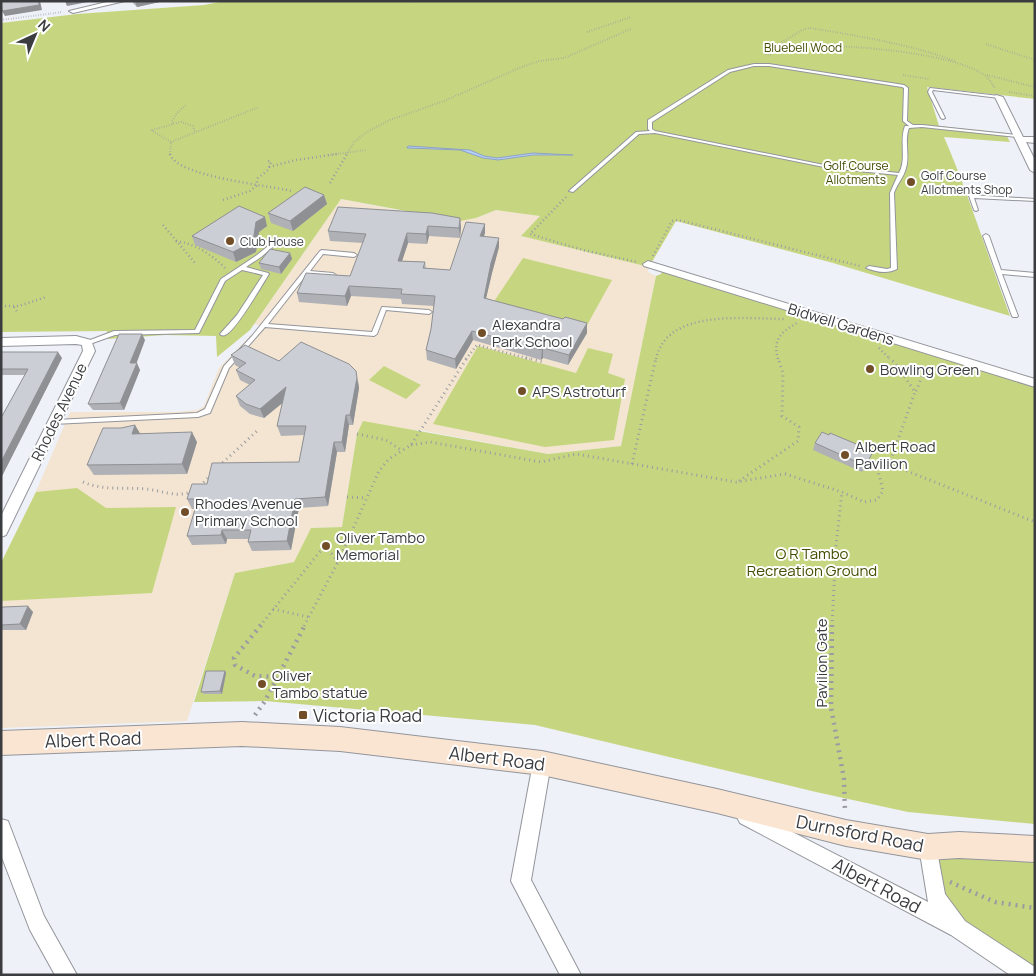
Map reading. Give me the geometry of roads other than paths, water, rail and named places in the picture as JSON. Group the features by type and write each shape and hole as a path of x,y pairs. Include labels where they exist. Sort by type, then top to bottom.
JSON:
{"main road":[{"name":"Albert Road","path":"1,743 242,734 340,739 542,763 718,801"},
{"name":"Durnsford Road","path":"718,801 846,833 928,847 959,845 1035,849"}],"street":[{"path":"73,11 103,3 122,1"},
{"path":"1002,94 1018,137 1035,170"},
{"path":"1018,137 1035,140"},
{"name":"Bidwell Gardens","path":"648,264 1035,383"},
{"name":"Rhodes Avenue","path":"1,342 76,340 87,343 89,351 1,531"},
{"path":"542,763 521,881 570,975"},
{"name":"Albert Road","path":"718,801 958,928 1029,975"},
{"path":"1,828 18,878 51,952 67,975"},
{"name":"Albert Road","path":"928,847 936,898 958,928"}],"lane":[{"path":"654,132 650,129 650,122 729,72 755,65 768,65 903,86 906,88 907,96 904,170 899,174 892,193 894,269 887,271 870,268"},
{"path":"943,118 930,92 931,89 1002,94"},
{"path":"905,121 911,126"},
{"path":"905,129 911,126 1018,137"},
{"path":"572,191 638,133 654,132 828,166 899,174"},
{"path":"976,210 971,196 1035,200"},
{"path":"986,236 1015,316"},
{"path":"87,343 114,333 197,332 223,280 259,256 278,240"},
{"path":"55,422 198,415 208,411 226,367 322,252 354,255"},
{"path":"223,334 227,332 238,318 266,274 242,268"},
{"path":"306,272 343,276"},
{"path":"1000,272 1035,276"},
{"path":"263,324 374,334 384,308 429,312"}],"water":[{"path":"408,146 470,150 484,156 497,158 533,153 573,155 533,155 498,160 483,158 460,150 407,148"}],"place":[{"name":"Golf Course Allotments Shop","path":"911,182"},
{"name":"Club House","path":"230,241"},
{"name":"Alexandra Park School","path":"482,333"},
{"name":"Bowling Green","path":"870,369"},
{"name":"APS Astroturf","path":"522,391"},
{"name":"Albert Road Pavilion","path":"845,455"},
{"name":"Rhodes Avenue Primary School","path":"185,512"},
{"name":"Oliver Tambo Memorial","path":"326,546"},
{"name":"Oliver Tambo statue","path":"262,684"},
{"name":"Victoria Road","path":"303,715"}],"park label":[{"name":"Bluebell Wood","path":"803,47"},
{"name":"Golf Course Allotments","path":"856,172"},
{"name":"O R Tambo Recreation Ground","path":"812,562"}]}
